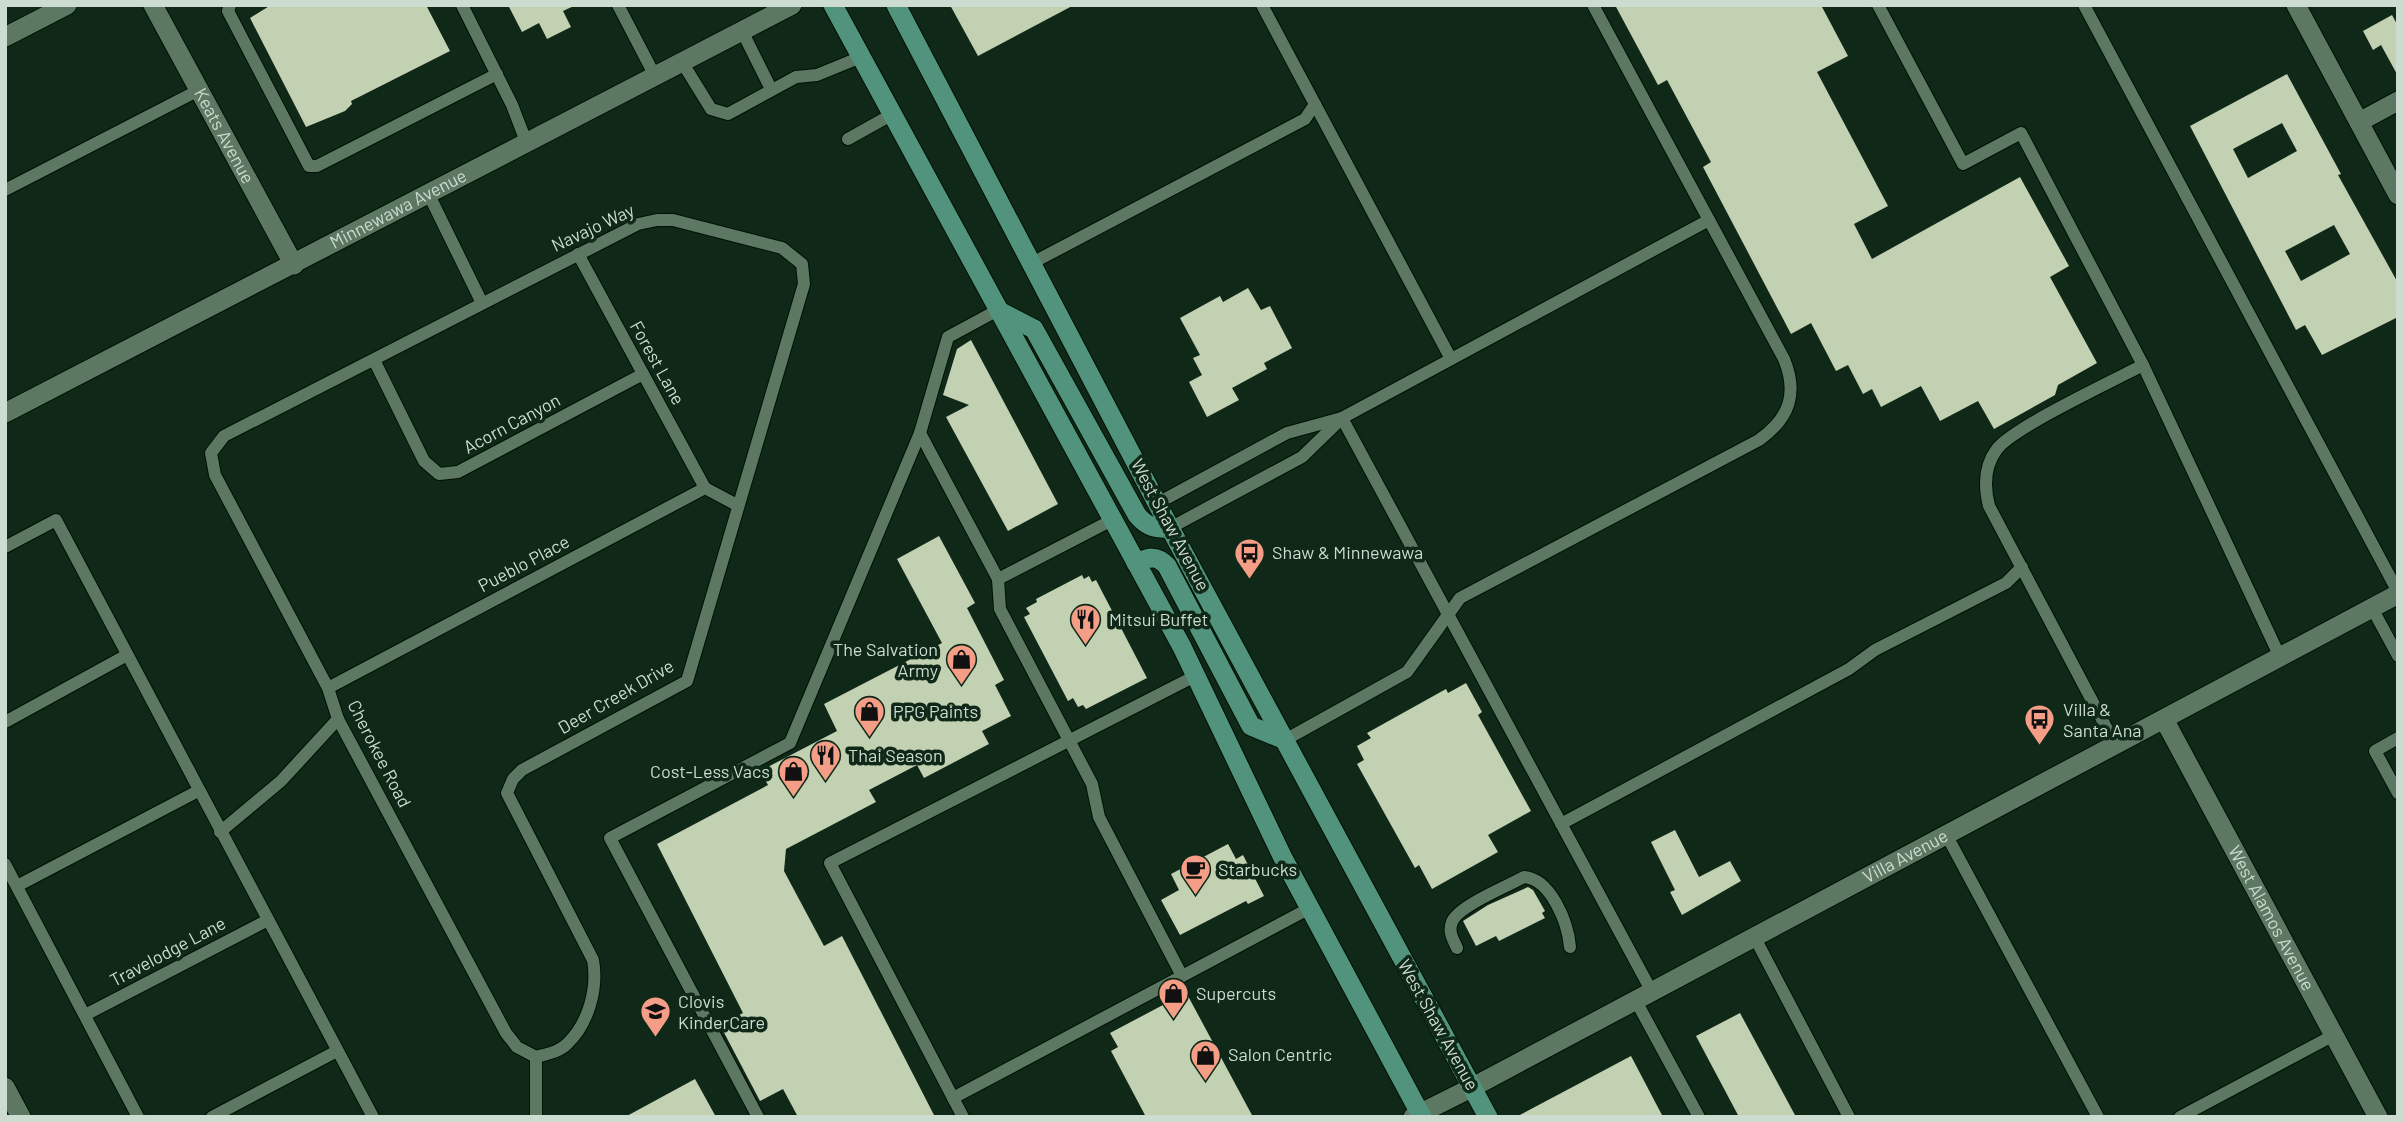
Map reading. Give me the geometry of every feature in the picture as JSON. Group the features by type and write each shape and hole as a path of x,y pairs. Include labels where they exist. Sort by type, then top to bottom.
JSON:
{"main road":[{"path":"833,5 1197,675 1260,812 1418,1116"},
{"name":"West Shaw Avenue","path":"896,5 1034,262 1170,528 1488,1117"},
{"path":"998,310 1034,329 1137,515 1146,525 1158,529 1170,528"},
{"path":"1136,563 1149,557 1160,559 1167,566 1251,726 1285,740"}],"street":[{"path":"5,37 67,5"},
{"name":"Keats Avenue","path":"153,5 294,265"},
{"name":"Minnewawa Avenue","path":"7,409 294,265 792,5"},
{"path":"2296,5 2398,195"},
{"path":"2359,122 2398,101"},
{"name":"Villa Avenue","path":"1418,1116 2165,721 2398,593"},
{"name":"West Alamos Avenue","path":"2165,721 2378,1117"},
{"path":"5,1087 21,1117"}],"lane":[{"path":"230,5 228,11 309,166 317,166 496,74"},
{"path":"462,5 527,144"},
{"path":"1262,5 1451,359"},
{"path":"1285,740 1407,672 1460,598 1759,440 1777,426 1786,414 1792,391 1791,376 1594,5"},
{"path":"1878,5 1963,164 2021,133 2143,365 2280,657"},
{"path":"2084,5 2398,593"},
{"path":"623,7 655,76"},
{"path":"742,31 771,89"},
{"path":"682,62 711,109 728,114 796,77 817,75 861,57"},
{"path":"5,190 199,90"},
{"path":"1034,262 1305,119 1315,104"},
{"path":"848,139 891,116"},
{"path":"429,195 482,303"},
{"name":"Navajo Way","path":"211,453 224,436 638,223 673,220 782,248 802,264"},
{"path":"1158,503 1287,433 1342,418 1709,220"},
{"name":"Forest Lane","path":"578,254 705,488"},
{"name":"Deer Creek Drive","path":"536,1057 567,1044 593,996 596,978 593,960 507,793 513,779 522,770 687,681 804,284 802,264"},
{"path":"758,1117 610,838 790,743 920,433 948,337 998,310"},
{"name":"Acorn Canyon","path":"374,360 424,461 439,474 458,472 643,374"},
{"path":"2116,746 1989,506 1985,489 1989,462 2005,440 2143,365"},
{"path":"1342,418 1561,824 1699,1117"},
{"path":"1170,528 1302,457 1342,418"},
{"path":"920,433 998,579 1000,609 1092,784 1099,817 1182,976"},
{"name":"Cherokee Road","path":"211,453 215,475 328,688 338,719 506,1033 517,1047 536,1057"},
{"path":"705,488 737,505"},
{"name":"Pueblo Place","path":"328,688 705,488"},
{"path":"998,579 1114,519"},
{"path":"5,547 56,520 373,1117"},
{"path":"1561,824 1849,669 1875,650 2006,583 2022,566"},
{"path":"2372,608 2398,656"},
{"path":"5,722 127,655"},
{"path":"963,1117 830,863 1197,675"},
{"path":"220,832 281,781 338,719"},
{"path":"2398,738 2375,751 2398,793"},
{"path":"17,886 198,791"},
{"path":"1947,836 2098,1117"},
{"path":"5,864 138,1117"},
{"path":"1457,948 1451,935 1451,925 1459,912 1524,877 1534,878 1543,884 1568,930 1570,947"},
{"path":"953,1098 1310,908"},
{"name":"Travelodge Lane","path":"85,1016 268,920"},
{"path":"1755,938 1849,1117"},
{"path":"2180,1117 2334,1034"},
{"path":"212,1117 337,1051"},
{"path":"536,1057 537,1117"}],"building":[{"path":"271,5 426,5 450,51 351,101 352,104 345,111 306,127 250,18"},
{"path":"508,5 576,5 563,11 571,27 547,39 539,23 522,32"},
{"path":"950,5 1074,5 978,56"},
{"path":"1615,5 1821,5 1848,56 1817,72 1888,206 1854,224 1872,259 2020,177 2069,266 2050,277 2097,363 2058,385 2055,395 1994,429 1978,401 1940,421 1921,386 1881,407 1872,389 1863,394 1848,365 1836,371 1811,323 1791,334 1703,167 1711,162 1667,80 1658,85"},
{"path":"2392,15 2398,26 2398,76 2381,45 2373,50 2363,31"},
{"path":"2287,74 2341,174 2338,175 2398,283 2398,317 2322,355 2305,325 2296,330 2190,126","holes":["2282,123 2297,151 2248,178 2233,149","2334,225 2350,254 2301,281 2285,251"]},
{"path":"1248,288 1261,310 1270,306 1292,348 1264,363 1267,369 1232,388 1239,400 1207,417 1189,382 1202,375 1193,358 1200,355 1180,318 1220,296 1223,302"},
{"path":"971,340 1058,504 1008,531 946,417 969,405 943,395 957,349"},
{"path":"939,536 975,603 967,608 1004,680 995,685 1011,716 982,731 989,744 924,778 917,765 869,790 876,802 786,849 784,871 824,946 842,936 935,1117 798,1117 783,1089 760,1101 720,1025 743,1013 657,844 768,785 760,771 837,731 824,704 942,643 897,559"},
{"name":"Mitsui Buffet","path":"1082,575 1084,579 1089,576 1092,582 1096,580 1147,678 1086,709 1083,705 1078,707 1073,698 1068,701 1024,617 1030,614 1026,608 1037,602 1036,599"},
{"path":"1466,683 1482,712 1478,715 1531,811 1488,835 1498,852 1432,889 1419,865 1415,868 1357,764 1364,760 1357,746 1371,738 1367,733 1446,689 1448,693"},
{"path":"1675,830 1699,877 1730,861 1741,881 1682,915 1670,892 1675,890 1651,842"},
{"path":"1228,844 1236,859 1243,855 1264,896 1248,904 1246,901 1180,935 1161,900 1179,890 1171,874"},
{"path":"1528,887 1533,890 1545,911 1542,913 1545,918 1499,941 1496,936 1476,946 1463,921 1488,905"},
{"path":"1180,996 1182,999 1188,996 1253,1117 1146,1117 1111,1051 1118,1047 1110,1033"},
{"path":"1740,1013 1796,1117 1739,1117 1696,1036"},
{"path":"1631,1056 1663,1117 1516,1117"},
{"path":"695,1079 716,1117 625,1117"}],"place":[{"name":"Shaw & Minnewawa","path":"1249,580"},
{"name":"Mitsui Buffet","path":"1086,647"},
{"name":"The Salvation Army","path":"961,687"},
{"name":"PPG Paints","path":"870,739"},
{"name":"Villa & Santa Ana","path":"2040,747"},
{"name":"Thai Season","path":"825,783"},
{"name":"Cost-Less Vacs","path":"793,799"},
{"name":"Starbucks","path":"1195,897"},
{"name":"Supercuts","path":"1173,1021"},
{"name":"Clovis KinderCare","path":"655,1039"},
{"name":"Salon Centric","path":"1205,1082"}]}
